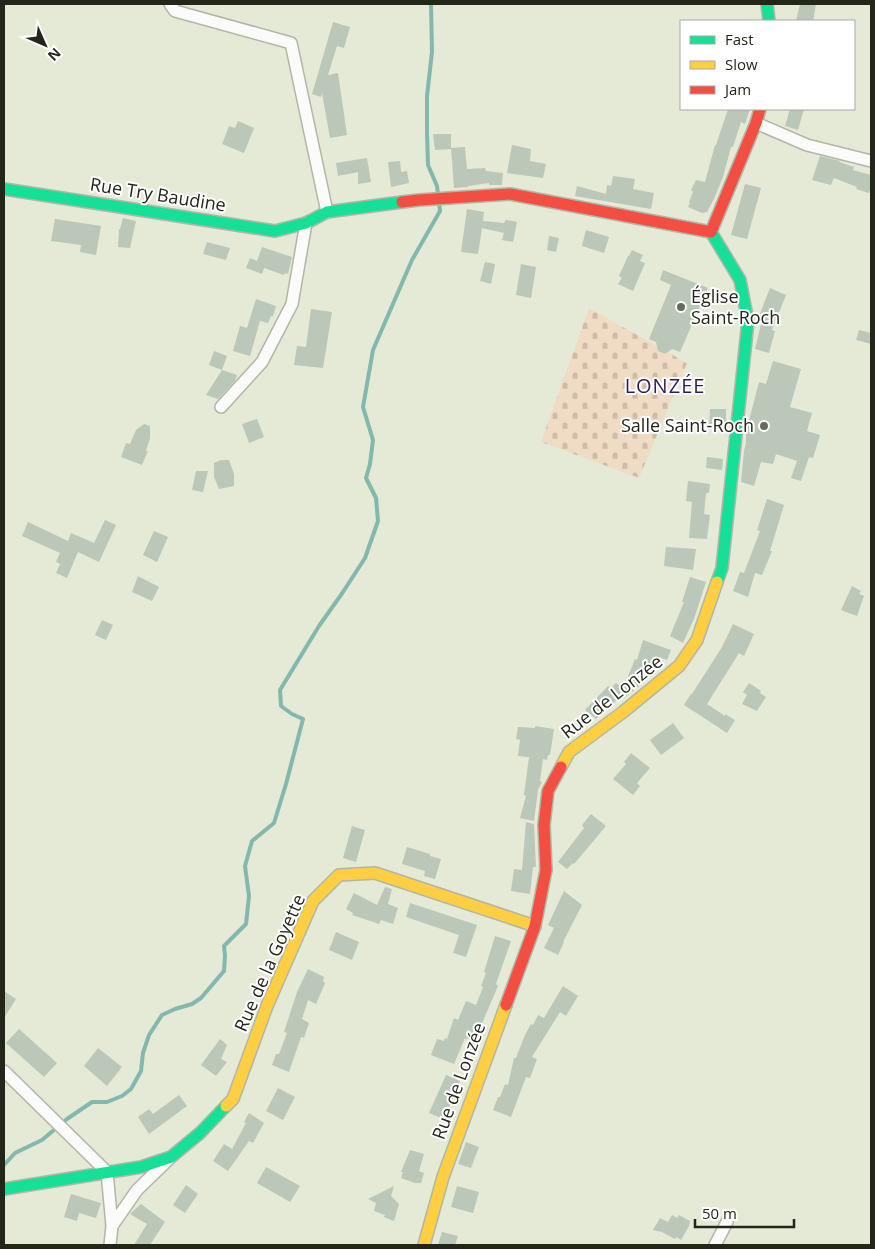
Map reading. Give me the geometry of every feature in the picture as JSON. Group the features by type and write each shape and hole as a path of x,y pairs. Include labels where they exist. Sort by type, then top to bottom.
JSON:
{"street":[{"path":"170,4 175,11 290,43 327,212 430,199 510,194 711,232 760,110"},
{"path":"767,4 769,20"},
{"path":"756,123 807,145 871,161"},
{"name":"Rue Try Baudine","path":"4,189 275,231 306,223 327,212"},
{"path":"221,407 262,362 292,304 306,223"},
{"name":"Rue de Lonzée","path":"424,1245 443,1177 535,926 546,870 544,825 548,791 568,752 623,712 679,666 697,640 722,568 748,321 740,280 711,232"},
{"name":"Rue de la Goyette","path":"112,1226 137,1190 171,1157 200,1133 232,1099 267,1006 313,900 339,875 375,873 535,926"},
{"path":"4,1071 107,1172"},
{"name":"Rue de la Goyette","path":"110,1245 112,1226 107,1172 140,1167 171,1157"},
{"path":"4,1189 107,1172"},
{"path":"715,1245 727,1222"}],"green space":[{"path":"589,308 687,363 639,478 541,442"}],"building":[{"path":"800,4 816,4 813,20 796,20"},
{"path":"333,22 350,27 344,48 337,46 328,75 338,73 347,135 330,138 322,93 321,97 312,94"},
{"path":"728,110 750,110 745,124 741,122 714,199 707,212 702,213 688,207 693,192 691,190 696,180 705,182"},
{"path":"790,110 804,110 798,130 785,126"},
{"path":"238,121 254,128 244,153 222,144 229,126 235,128"},
{"path":"433,134 451,134 451,149 435,150"},
{"path":"512,145 531,149 530,161 546,164 543,178 507,173"},
{"path":"465,147 467,169 485,168 486,171 503,173 502,185 489,185 489,183 454,188 451,148"},
{"path":"820,156 840,161 854,167 853,170 871,175 869,193 834,178 831,185 812,180"},
{"path":"367,158 371,182 358,184 358,172 338,176 336,163"},
{"path":"400,161 401,172 407,171 409,183 391,187 388,162"},
{"path":"613,176 635,179 633,189 654,193 651,209 575,196 577,186 606,194 607,185 611,186"},
{"path":"745,184 761,188 747,239 731,235"},
{"path":"467,209 484,212 483,221 504,223 506,220 517,222 513,242 502,240 504,233 482,228 478,254 461,252"},
{"path":"123,218 136,221 130,248 118,247 119,229"},
{"path":"55,219 101,226 96,255 80,252 81,245 51,241"},
{"path":"586,230 609,237 604,253 582,246"},
{"path":"549,236 559,238 556,252 547,250"},
{"path":"207,242 230,248 226,260 203,254"},
{"path":"262,247 292,257 288,274 285,273 284,275 264,268 262,274 246,268 250,258 257,261"},
{"path":"632,250 643,255 640,261 645,263 633,291 618,284 622,278 619,276"},
{"path":"485,262 495,264 491,284 480,281"},
{"path":"521,264 536,267 531,298 516,295"},
{"name":"Église Saint-Roch","path":"663,270 708,288 680,352 672,349 665,354 658,351 656,342 649,339 671,285 660,280"},
{"path":"770,288 786,295 772,330 775,331 769,353 755,349 762,320 758,319"},
{"path":"256,299 276,306 273,316 271,316 268,323 260,321 250,356 233,351 240,326 247,328"},
{"path":"311,309 332,312 323,368 294,365 297,346 306,347"},
{"path":"859,330 871,333 871,344 856,340"},
{"path":"214,351 227,356 222,370 209,365"},
{"path":"773,361 801,369 790,407 812,413 807,431 820,435 813,458 809,457 801,481 791,478 797,461 776,454 773,464 761,462 754,486 741,482 746,432 759,382 766,384"},
{"path":"222,370 237,375 235,381 218,399 206,395"},
{"path":"710,409 726,409 726,430 709,429"},
{"path":"257,419 264,437 249,443 242,424"},
{"path":"144,424 150,426 150,438 146,451 148,451 142,465 121,457 126,443 130,444 136,430"},
{"path":"707,457 723,459 722,470 706,468"},
{"path":"221,460 229,460 234,474 234,486 219,489 214,477 214,463"},
{"path":"196,471 208,471 203,492 192,490"},
{"path":"688,481 710,484 709,493 706,493 704,514 710,515 707,539 689,538 692,502 686,501"},
{"path":"767,499 784,505 770,551 772,551 762,575 755,573 748,597 733,591 740,572 744,573 760,531 757,530"},
{"path":"105,520 116,525 99,562 78,552 67,578 56,573 60,564 56,562 60,553 22,536 28,522 68,541 71,533 94,543"},
{"path":"154,531 168,537 157,562 143,555"},
{"path":"666,547 696,549 693,570 664,566"},
{"path":"138,576 159,587 152,601 132,592"},
{"path":"690,577 706,582 694,619 683,643 670,636 684,602 682,602"},
{"path":"852,586 861,591 859,594 864,596 857,616 841,610"},
{"path":"102,620 113,625 106,640 95,635"},
{"path":"733,624 754,634 744,656 739,653 707,704 735,720 727,733 684,705 722,647"},
{"path":"643,640 671,650 667,660 658,657 651,676 645,681 634,673 642,684 623,699 620,697 596,719 585,710 608,686 611,688 616,683 619,685 627,679 635,659 637,660"},
{"path":"749,683 766,697 757,711 742,704 747,695 743,692"},
{"path":"673,723 684,738 661,755 650,740"},
{"path":"535,726 554,729 550,755 548,755 547,760 543,759 540,781 542,782 538,790 534,821 520,818 526,796 524,795 529,757 518,756 520,740 516,739 518,727 535,728"},
{"path":"631,753 650,768 637,783 640,786 633,795 613,779 626,764 624,762"},
{"path":"591,814 606,826 574,864 567,869 558,862 584,828 582,825"},
{"path":"526,822 534,824 536,867 533,867 530,894 511,891 514,869 522,870"},
{"path":"352,826 365,830 356,862 343,858"},
{"path":"407,847 441,859 435,879 424,876 425,871 402,864"},
{"path":"385,887 392,889 388,904 398,908 393,924 381,920 379,924 352,915 353,913 346,909 354,893 377,905"},
{"path":"564,891 582,905 558,955 544,948 554,928 548,925"},
{"path":"410,903 477,925 466,957 453,953 459,935 406,917"},
{"path":"336,932 359,942 352,960 329,950"},
{"path":"495,936 511,941 496,984 498,986 474,1042 465,1038 454,1064 431,1055 437,1039 444,1041 445,1038 447,1039 454,1018 458,1020 466,1001 476,1005 483,987 481,986 486,973 484,972"},
{"path":"308,969 324,977 323,981 325,983 316,1004 308,1000 302,1019 309,1023 304,1038 301,1037 289,1072 272,1065 276,1054 279,1054 287,1033 284,1032 297,992"},
{"path":"563,986 578,996 566,1016 560,1012 532,1057 537,1059 530,1078 526,1077 511,1117 493,1110 505,1084 508,1085 514,1058 516,1058 531,1024 533,1025 538,1015 544,1018"},
{"path":"4,991 16,999 4,1018"},
{"path":"19,1029 57,1063 44,1077 6,1043"},
{"path":"220,1039 227,1045 221,1059 227,1062 216,1076 201,1065"},
{"path":"98,1048 122,1067 107,1086 84,1066"},
{"path":"446,1075 460,1081 444,1119 429,1113"},
{"path":"278,1088 295,1097 283,1120 266,1111"},
{"path":"179,1095 187,1106 149,1134 138,1117 149,1109 153,1114"},
{"path":"249,1113 264,1123 253,1143 249,1141 228,1171 213,1161 224,1144 232,1149 246,1123 244,1122"},
{"path":"466,1142 479,1147 471,1168 458,1164"},
{"path":"410,1150 424,1154 419,1171 424,1173 421,1183 401,1178 403,1172 401,1172"},
{"path":"266,1167 300,1186 290,1202 257,1183"},
{"path":"186,1185 198,1194 185,1213 173,1205"},
{"path":"394,1186 391,1196 399,1204 394,1221 374,1211 376,1203 368,1199"},
{"path":"457,1186 479,1192 473,1213 451,1207"},
{"path":"71,1194 101,1203 96,1218 79,1213 77,1221 64,1217"},
{"path":"141,1204 165,1222 150,1245 134,1245 147,1224 130,1214"},
{"path":"672,1215 677,1218 679,1215 690,1221 681,1240 653,1230 660,1218 668,1222"},
{"path":"442,1232 458,1236 455,1245 438,1245"}],"waterway":[{"path":"431,4 432,52 427,96 428,165 437,186 438,195"},
{"path":"4,1165 15,1153 42,1140 67,1119 92,1102 107,1102 122,1096 131,1089 141,1071 143,1053 149,1035 162,1015 192,1004 201,998 224,971 224,946 246,924 249,896 245,866 252,841 274,823 303,719 281,706 280,690 319,626 365,558 378,521 376,498 366,478 373,440 363,407 373,350 412,260 440,211 439,202"}],"traffic: fast":[{"path":"767,4 769,20"},
{"path":"4,189 275,231 306,223 327,212 402,202"},
{"path":"711,232 740,280 748,321 722,568 717,582"},
{"path":"4,1189 141,1167 171,1157 200,1133 226,1106"}],"traffic: slow":[{"path":"561,767 569,752 623,712 679,666 697,640 717,582"},
{"path":"226,1106 233,1099 267,1006 313,901 339,875 375,873 535,926"},
{"path":"424,1245 443,1177 506,1005"}],"traffic: jam":[{"path":"711,232 760,110"},
{"path":"402,202 510,194 711,232"},
{"path":"506,1005 535,926 546,870 544,825 548,791 561,767"}],"place":[{"name":"Église Saint-Roch","path":"681,307"},
{"name":"Salle Saint-Roch","path":"764,426"}],"district":[{"name":"LONZÉE","path":"665,386"}]}
